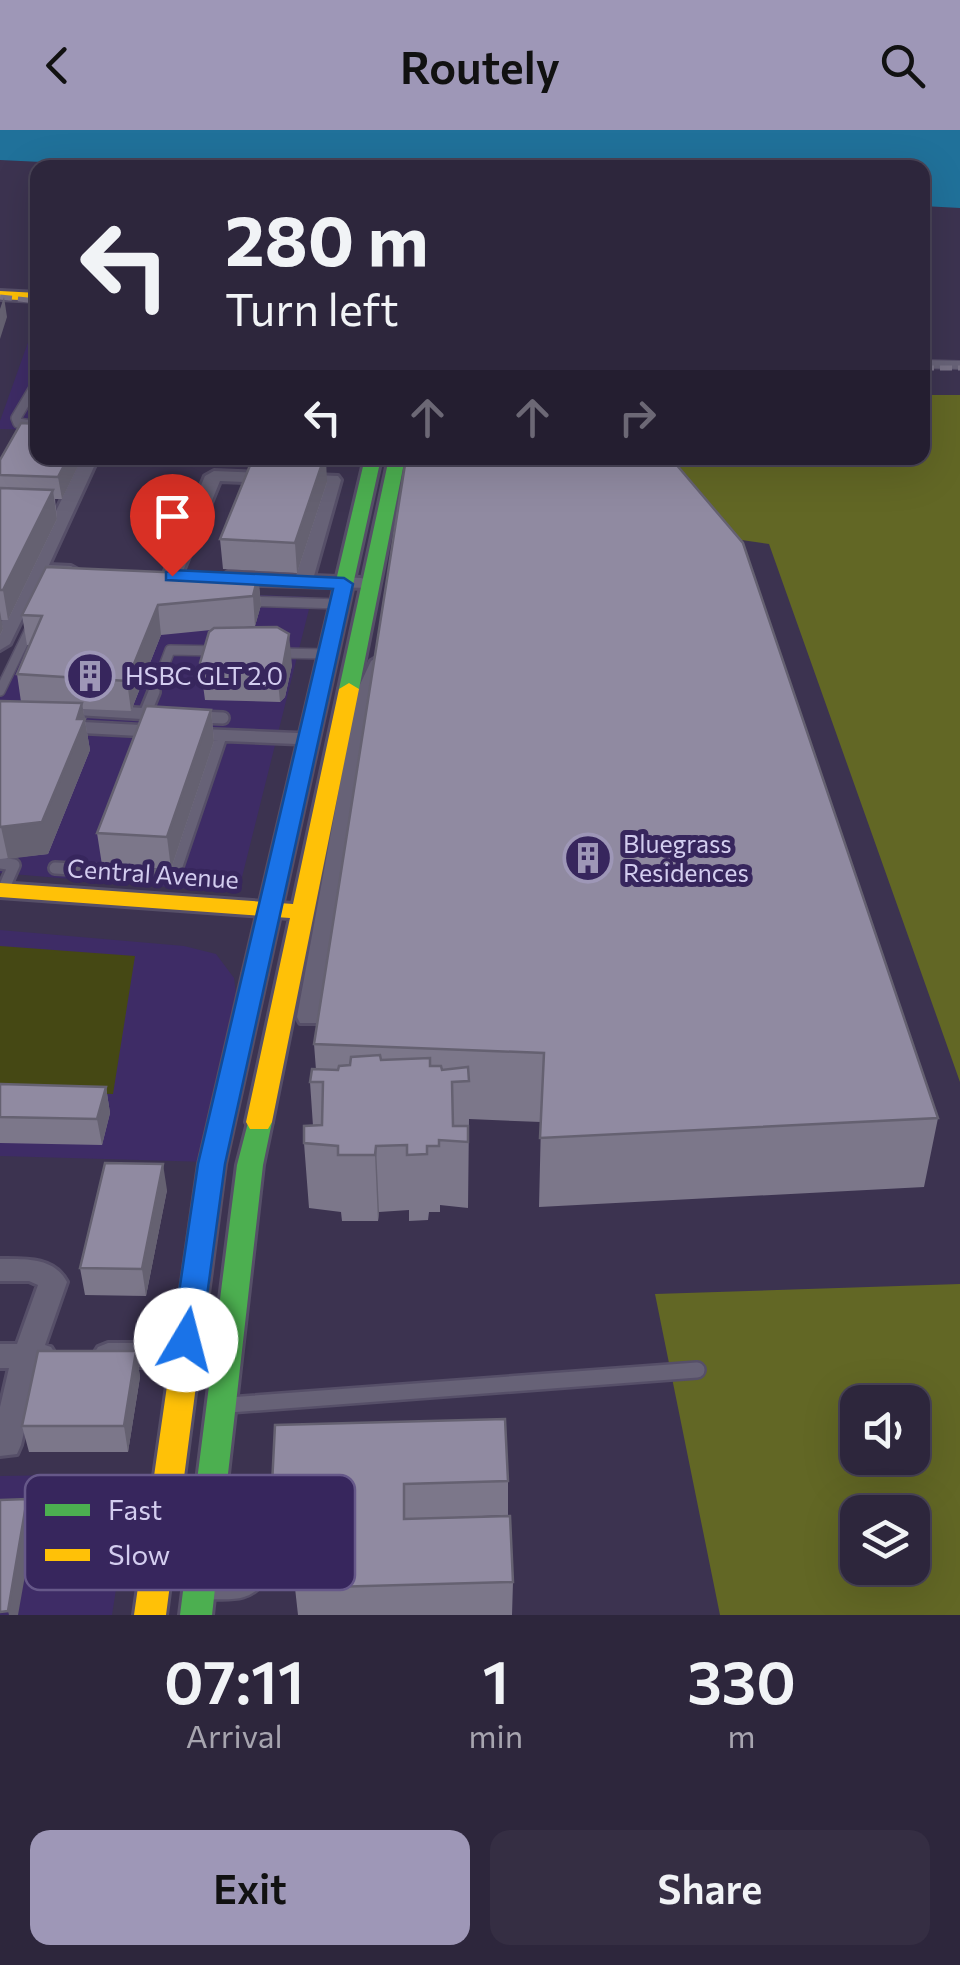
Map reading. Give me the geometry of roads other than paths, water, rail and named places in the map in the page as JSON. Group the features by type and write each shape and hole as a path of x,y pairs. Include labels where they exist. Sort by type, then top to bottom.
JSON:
{"main road":[{"path":"0,286 30,288"},
{"path":"0,294 30,297"},
{"path":"168,1475 212,1164 371,465"},
{"path":"212,1475 250,1165 396,465"},
{"name":"Central Avenue","path":"1,897 300,921"},
{"path":"150,1615 153,1590"}],"street":[{"path":"8,448 16,433 30,434"},
{"path":"0,644 5,623 37,570 58,511 86,465"},
{"path":"303,582 332,480 214,476 182,576 303,582 342,594 370,585"},
{"path":"37,570 95,572"},
{"path":"309,1017 367,691 382,661"},
{"path":"310,872 335,873"},
{"path":"0,1270 32,1270 47,1274 53,1282 14,1355 6,1445"},
{"path":"14,1355 226,1354"}],"lane":[{"path":"930,364 960,365"},
{"path":"30,394 16,418 18,423 30,425"},
{"path":"237,600 342,594"},
{"path":"0,691 40,609"},
{"path":"144,714 170,650 229,652"},
{"path":"269,652 328,654"},
{"path":"46,708 164,715"},
{"path":"184,716 223,718"},
{"path":"69,726 164,732"},
{"path":"202,734 309,739"},
{"path":"54,868 174,875 221,736"},
{"path":"0,863 14,864 1,897"},
{"path":"220,1406 697,1370"},
{"path":"197,1604 244,1590"}],"water":[{"path":"0,130 960,130 960,208 930,206 930,160 0,160"}],"railway":[{"path":"0,297 30,300"},
{"path":"930,368 960,368"}],"place":[{"name":"HSBC GLT 2.0","path":"90,676"},
{"name":"Bluegrass Residences","path":"588,858"}]}
